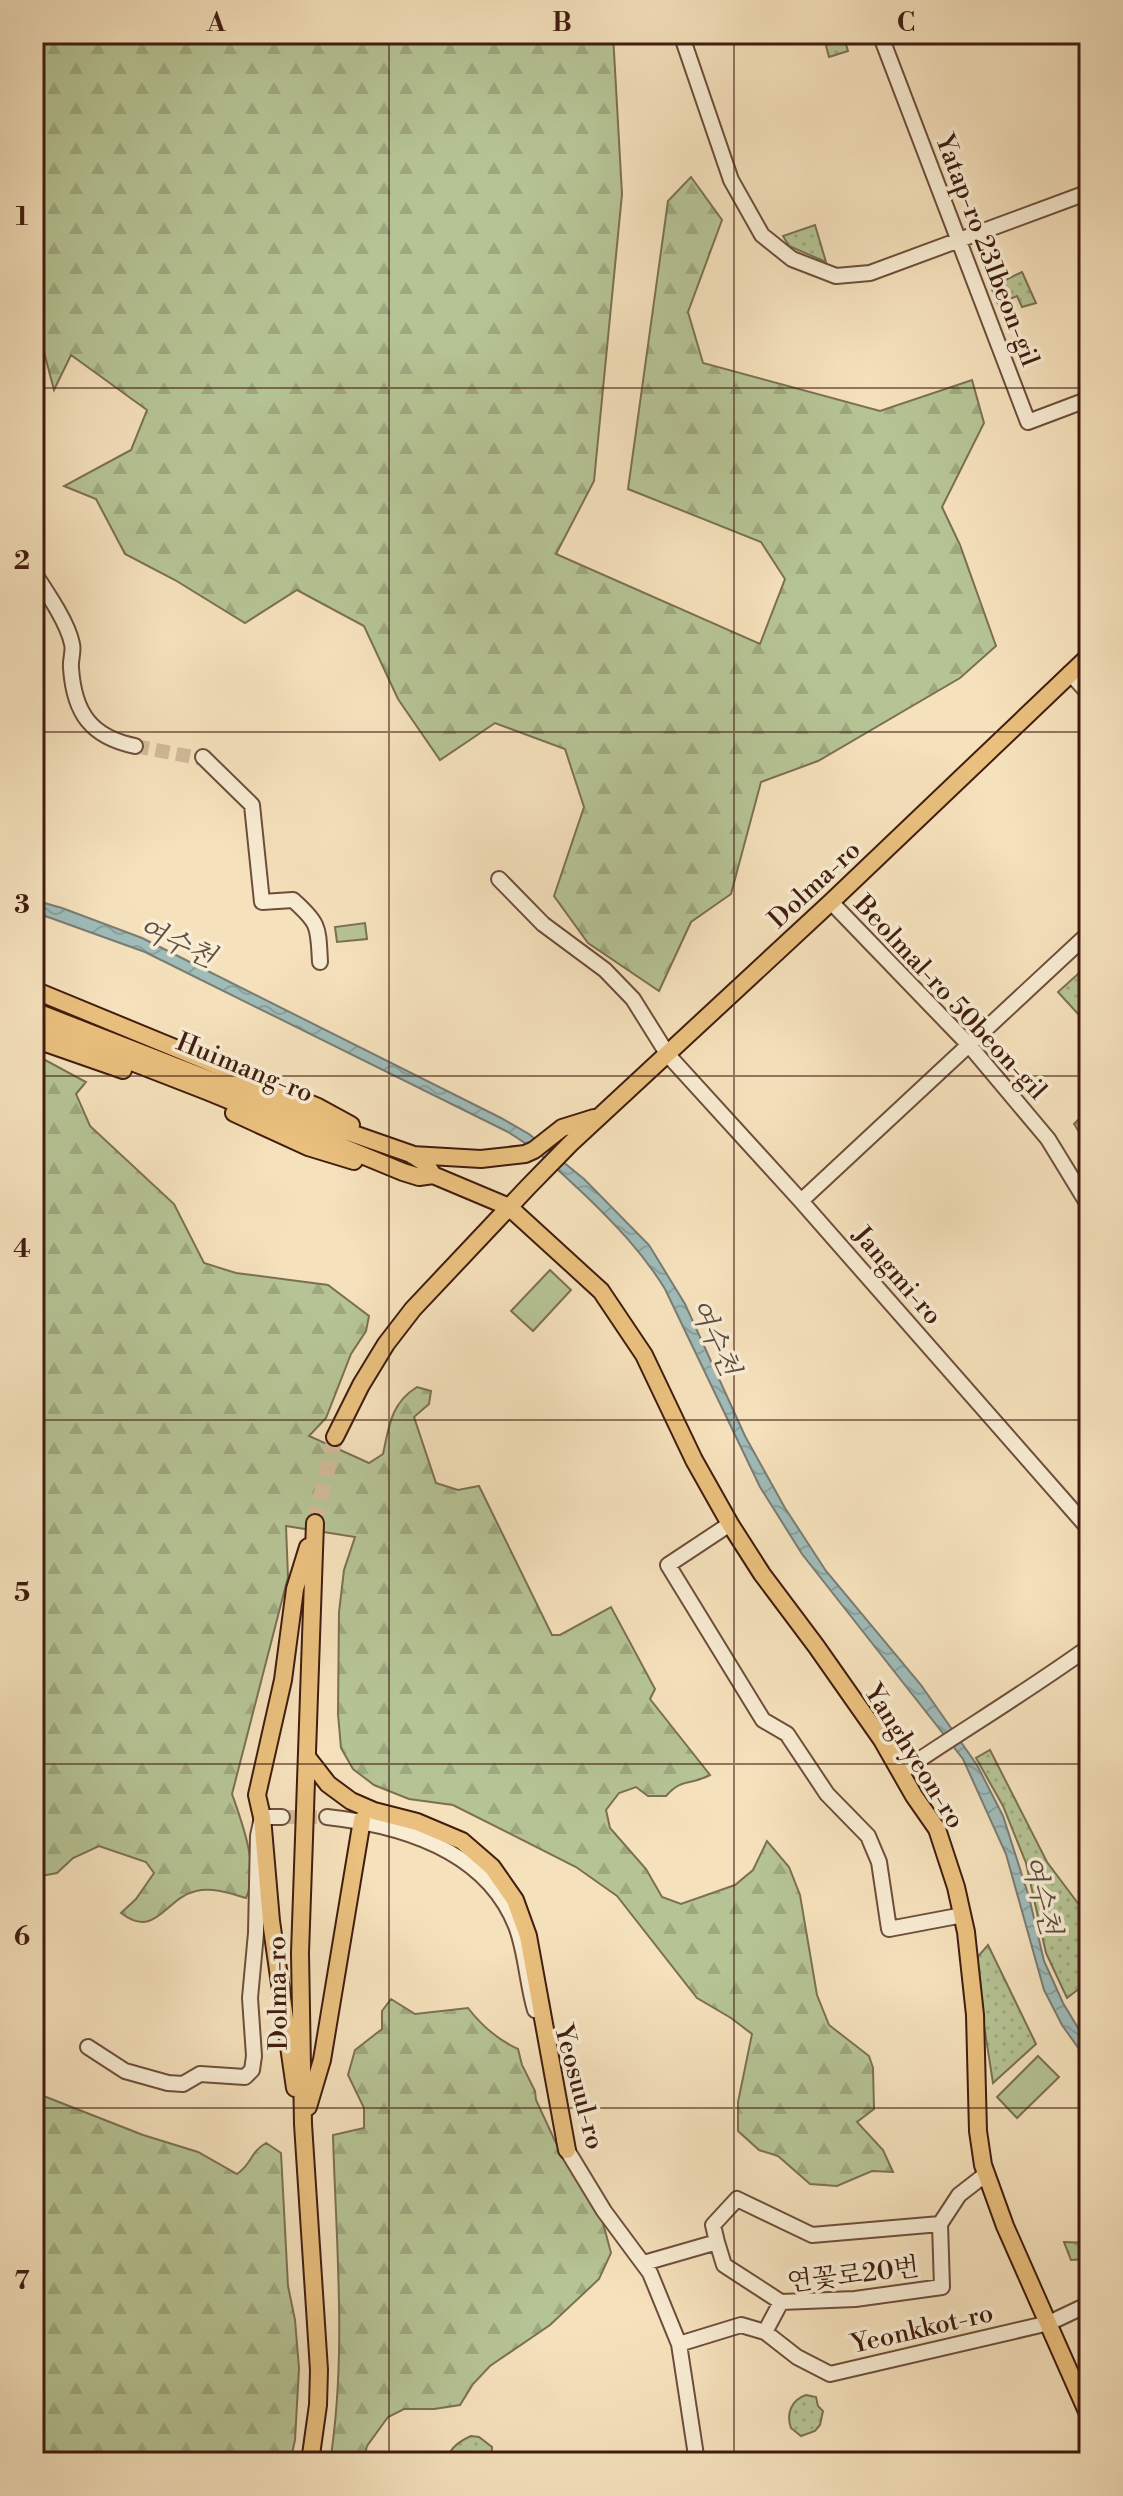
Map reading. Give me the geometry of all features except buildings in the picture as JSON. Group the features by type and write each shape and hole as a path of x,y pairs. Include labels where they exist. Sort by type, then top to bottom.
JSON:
{"main road":[{"name":"Dolma-ro","path":"509,1207 570,1144 831,902 1089,656"},
{"path":"34,990 318,1107 391,1147"},
{"name":"Huimang-ro","path":"34,1011 305,1117 411,1154 425,1163 433,1175"},
{"name":"Huimang-ro","path":"34,1024 403,1172 419,1177 433,1175 509,1207"},
{"path":"34,1038 212,1103 308,1147 361,1164 403,1172"},
{"path":"411,1154 481,1159 525,1154 562,1128 600,1116"},
{"path":"335,1437 386,1344 413,1309 509,1207"},
{"name":"Yanghyeon-ro","path":"509,1207 601,1291 644,1355 694,1460 730,1524 762,1574 882,1740 937,1829 963,1915 975,2015 978,2131 986,2174 1005,2226 1089,2416"},
{"name":"Dolma-ro","path":"262,1817 257,1795 283,1680 295,1589 315,1523 300,1953 303,2124 319,2370 318,2405 310,2462"},
{"path":"307,1757 328,1784 351,1801 374,1811 417,1822 462,1841 492,1867 515,1900 528,1936 567,2150"},
{"path":"262,1817 280,1997 303,2124"},
{"path":"303,2124 322,2060 362,1820"}],"street":[{"path":"681,34 731,180 762,235 792,259 836,276 870,273 1089,192"},
{"name":"Yatap-ro 231beon-gil","path":"880,34 1028,422 1089,399"},
{"path":"34,573 53,602 72,644 71,668 83,717 95,730 114,742 135,746"},
{"path":"1070,673 1089,694"},
{"path":"203,757 252,805 262,902 293,900 306,911 318,926 320,962"},
{"name":"Jangmi-ro","path":"499,879 543,924 605,970 633,999 668,1055 801,1201 1089,1529"},
{"name":"Beolmal-ro 50beon-gil","path":"831,902 969,1045 1048,1139 1089,1206"},
{"path":"801,1201 1089,933"},
{"path":"730,1524 668,1565 763,1720 787,1734 827,1794 868,1836 879,1862 889,1929 963,1915"},
{"path":"901,1772 1089,1647"},
{"path":"88,2047 125,2071 168,2083 183,2084 200,2074 245,2077 252,2070 250,1998 256,1933 258,1846 262,1817 282,1817"},
{"name":"Yeosuul-ro","path":"327,1817 362,1820 398,1830 457,1856 487,1880 504,1905 516,1926 567,2150 604,2211 644,2263 679,2344 697,2462"},
{"path":"940,2224 959,2195 986,2174"},
{"name":"연꽃로20번","path":"717,2242 713,2225 737,2199 812,2235 940,2224 942,2287 855,2299 781,2302 765,2332"},
{"path":"644,2263 717,2242 724,2265 781,2302"},
{"name":"Yeonkkot-ro","path":"765,2332 797,2357 830,2374 1049,2323 1089,2304"},
{"path":"679,2344 741,2325 765,2332"}],"green space":[{"path":"34,34 613,34 622,194 594,481 556,554 760,644 785,579 761,542 628,489 668,201 691,177 722,220 688,312 703,363 880,411 972,380 984,423 942,507 960,545 996,646 960,678 818,761 761,782 731,894 691,922 659,991 588,943 554,896 584,807 565,749 495,723 440,760 398,699 364,626 297,590 245,623 125,554 96,499 64,486 131,450 147,410 71,355 54,390 40,337 34,336"},
{"path":"823,34 843,34 848,51 829,57"},
{"path":"815,225 826,262 789,246 783,236"},
{"path":"1022,272 1036,303 1022,307 1017,296 998,304 991,287"},
{"path":"365,923 367,939 337,942 335,927"},
{"path":"1089,964 1089,1026 1058,992"},
{"path":"34,1054 86,1082 76,1094 90,1126 174,1204 204,1263 236,1273 328,1285 369,1316 366,1331 351,1354 326,1418 309,1436 369,1463 383,1454 392,1416 408,1393 417,1387 431,1391 429,1404 414,1417 436,1483 458,1490 479,1486 552,1635 560,1635 611,1607 655,1689 650,1699 710,1775 682,1784 666,1796 648,1796 636,1787 619,1793 606,1810 610,1828 646,1869 662,1897 681,1904 735,1885 753,1870 767,1841 789,1867 800,1895 817,1995 829,2025 869,2056 873,2068 874,2109 857,2122 883,2150 893,2172 872,2171 837,2186 810,2184 778,2156 759,2150 738,2131 738,2102 752,2034 697,1998 617,1896 576,1867 453,1805 409,1799 374,1785 353,1769 341,1748 338,1714 339,1612 344,1570 355,1537 286,1526 288,1577 232,1794 245,1832 250,1860 250,1887 246,1898 215,1890 196,1891 185,1895 152,1920 143,1922 121,1913 136,1899 154,1873 146,1862 99,1846 73,1858 57,1873 41,1876 34,1872"},
{"path":"1089,1109 1089,1148 1074,1124"},
{"path":"550,1270 571,1290 533,1331 511,1311"},
{"path":"990,1750 1047,1862 1089,1918 1089,1981 1067,1998 1046,1953 1026,1863 1003,1806 976,1758"},
{"path":"988,1945 1036,2044 993,2083 974,1961"},
{"path":"391,1999 415,2014 468,2008 491,2032 518,2049 555,2141 603,2223 611,2253 599,2279 550,2325 490,2366 473,2384 460,2405 404,2409 388,2417 367,2446 363,2462 330,2462 339,2340 333,2135 364,2128 364,2108 348,2075 355,2050 382,2029 382,2011"},
{"path":"1038,2056 1059,2077 1017,2118 997,2097"},
{"path":"41,2095 143,2135 198,2152 237,2174 266,2143 281,2153 288,2286 295,2320 299,2368 295,2440 290,2462 34,2462 34,2108"},
{"path":"1064,2242 1089,2243 1089,2259 1071,2260"},
{"path":"806,2395 816,2397 823,2411 820,2425 815,2431 801,2436 791,2428 790,2413 793,2404"},
{"path":"471,2436 479,2437 492,2447 491,2462 448,2462 452,2449"}],"water":[{"path":"34,900 142,938 501,1118 529,1134 584,1179 649,1245 685,1304 745,1436 785,1508 826,1571 921,1685 977,1765 1003,1816 1029,1897 1044,1961 1063,2003 1089,2046 1089,2063 1062,2025 1044,1990 1006,1854 963,1759 802,1554 760,1487 665,1289 618,1228 548,1161 508,1132 145,952 34,912"}],"tunnel":[{"path":"135,746 203,757"},
{"path":"315,1523 335,1437"},
{"path":"282,1817 327,1817"}],"water label":[{"name":"여수천","path":"177,942"},
{"name":"여수천","path":"715,1337"},
{"name":"여수천","path":"1042,1895"}]}
